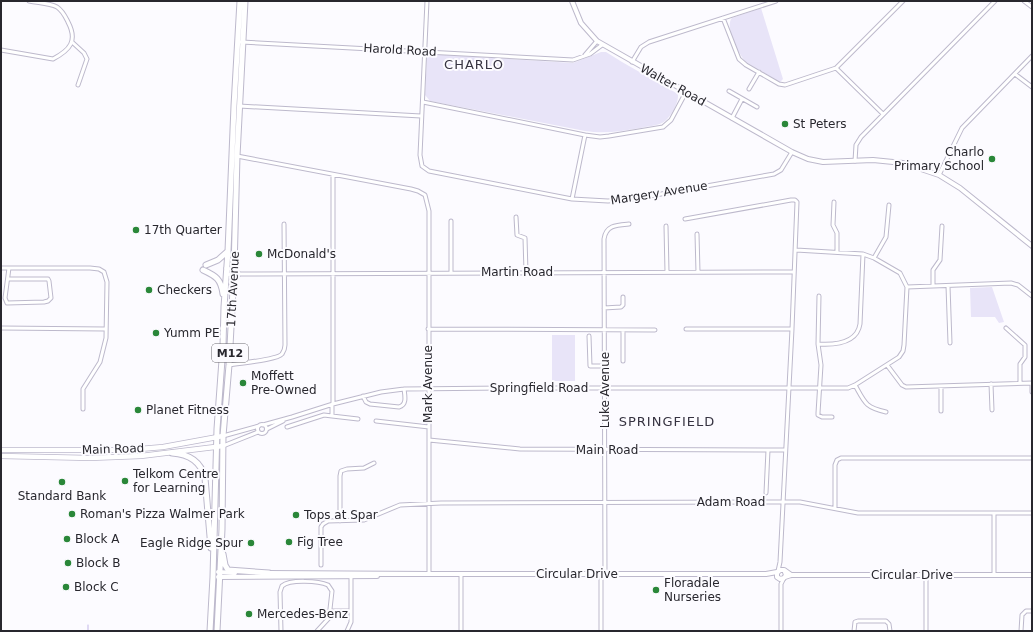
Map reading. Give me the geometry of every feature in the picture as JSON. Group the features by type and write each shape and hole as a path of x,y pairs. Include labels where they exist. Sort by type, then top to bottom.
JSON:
{"main road":[{"name":"17th Avenue","path":"219,575 223,436 229,365 234,273 239,106 240,1"},
{"name":"17th Avenue","path":"228,251 232,145 240,42 245,1"},
{"path":"224,307 219,280 205,268 218,260 228,251"},
{"name":"M12","path":"210,631 217,437 228,251"},
{"name":"Main Road","path":"1,450 133,450 178,445 223,436"},
{"name":"Main Road","path":"1,456 134,457 223,446"},
{"path":"172,453 183,454 191,457 199,464 203,471 205,478 211,547 214,552"},
{"path":"221,547 225,565 228,570 269,572"},
{"name":"M12","path":"217,631 219,575"}],"street":[{"path":"1,50 52,59 63,52 72,42 74,38 72,29 61,10 54,6 31,1"},
{"path":"239,106 421,116 423,102 427,1"},
{"path":"573,2 578,1"},
{"path":"632,62 641,47 649,42 776,1"},
{"path":"723,18 739,59 779,84 786,85 836,68 903,1"},
{"path":"855,161 858,141 995,1"},
{"path":"1024,1 1032,7"},
{"name":"Walter Road","path":"573,2 581,24 597,42 792,152 816,161 890,161 903,163 938,175 960,188 1032,246"},
{"path":"72,42 84,53 87,59 78,85"},
{"name":"Harold Road","path":"240,42 569,59 577,59 585,56"},
{"path":"585,56 597,42"},
{"path":"585,56 592,53 602,45"},
{"path":"938,175 962,128 1032,56"},
{"path":"836,68 883,114"},
{"path":"749,89 759,72"},
{"path":"1015,74 1032,87"},
{"path":"729,91 757,107"},
{"path":"423,102 600,137 663,127 671,120 686,92"},
{"path":"732,118 742,99"},
{"name":"Margery Avenue","path":"421,116 420,155 422,166 429,171 572,199 608,201 633,199 774,174 782,170 792,152"},
{"path":"572,199 585,135"},
{"path":"237,156 333,175 332,416"},
{"name":"Mark Avenue","path":"333,175 415,190 425,195 429,211 429,574"},
{"path":"685,219 795,200 797,204 780,562 778,572 781,578"},
{"path":"834,202 833,225 837,233 837,252"},
{"path":"874,258 886,237 889,205"},
{"path":"516,217 517,235 525,238 526,272"},
{"path":"451,221 451,272"},
{"path":"229,365 274,358 282,354 285,345 284,224"},
{"name":"Luke Avenue","path":"601,631 605,502 604,239 606,230 614,225 629,224"},
{"path":"666,226 667,272"},
{"path":"932,286 933,270 940,260 942,226"},
{"path":"697,234 698,272"},
{"path":"796,250 863,254 874,258 900,273 907,287 903,351 899,357 855,386 867,405 874,409 886,412"},
{"path":"818,344 841,344 858,332 860,324 863,254"},
{"path":"1,268 90,268 99,269 104,272 107,282 106,338 100,362 83,389 83,409"},
{"path":"8,280 48,279 51,298 44,302 7,303 5,300 9,268"},
{"name":"Martin Road","path":"226,271 240,274 429,272 794,272"},
{"path":"907,287 1011,283 1018,285 1032,296"},
{"path":"948,286 950,343"},
{"path":"820,296 818,344 821,361 818,414 822,418 832,417"},
{"path":"604,308 621,308 623,305 623,297"},
{"path":"1,328 105,329"},
{"path":"1006,328 1025,345 1025,357 1020,364 1020,383"},
{"path":"428,329 654,330"},
{"path":"686,329 792,329"},
{"path":"623,330 623,361"},
{"path":"589,336 590,366 604,366"},
{"path":"887,365 903,386 1032,383 1032,392"},
{"path":"991,384 992,410"},
{"name":"Springfield Road","path":"263,425 363,396 404,389 848,388 855,386"},
{"path":"941,386 941,411"},
{"path":"363,396 366,402 370,404 399,407 405,402 404,389"},
{"path":"287,427 324,415 358,419"},
{"name":"Springfield Road","path":"267,429 292,417"},
{"path":"376,421 429,427"},
{"path":"223,436 263,425 267,429 264,434 258,432 223,446"},
{"path":"258,432 257,429 259,426"},
{"name":"Main Road","path":"429,440 504,449 785,450"},
{"path":"766,493 768,450"},
{"path":"835,508 835,465 837,460 841,458 1032,458"},
{"path":"340,521 341,473 344,469 364,468 374,463"},
{"name":"Adam Road","path":"321,565 322,526 328,521 364,520 400,505 441,503 808,502 861,513 1032,513"},
{"path":"994,513 994,575"},
{"path":"780,562 784,571 781,578 781,631"},
{"name":"Circular Drive","path":"219,575 269,572 389,574 766,574 784,571 791,575"},
{"name":"Circular Drive","path":"213,574 351,577 383,576 389,574"},
{"path":"461,574 461,631"},
{"name":"Circular Drive","path":"766,574 781,578 791,575 1032,575"},
{"path":"926,575 926,631"},
{"path":"347,631 350,625 351,577"},
{"path":"281,631 281,589 285,583 316,582 328,585 332,591 328,620 317,631"},
{"path":"330,611 351,611"},
{"path":"1021,631 1022,616 1026,611 1032,611"},
{"path":"854,631 854,624 856,621 884,620 889,624 890,631"}],"shaded area":[{"path":"761,8 783,79 780,82 746,62 736,47 731,34 730,22 732,18"},
{"path":"601,52 606,52 678,94 675,106 665,121 657,125 641,128 592,132 430,101 425,95 427,57 431,54 573,63"},
{"path":"992,287 1004,322 999,323 995,317 971,317 970,288"},
{"path":"552,335 575,335 575,381 552,381"}],"waterway":[{"path":"88,625 88,631"}],"place":[{"name":"St Peters","path":"785,124"},
{"name":"Charlo Primary School","path":"992,159"},
{"name":"17th Quarter","path":"136,230"},
{"name":"McDonald's","path":"259,254"},
{"name":"Checkers","path":"149,290"},
{"name":"Yumm PE","path":"156,333"},
{"name":"Moffett Pre-Owned","path":"243,383"},
{"name":"Planet Fitness","path":"138,410"},
{"name":"Telkom Centre for Learning","path":"125,481"},
{"name":"Standard Bank","path":"62,482"},
{"name":"Roman's Pizza Walmer Park","path":"72,514"},
{"name":"Tops at Spar","path":"296,515"},
{"name":"Block A","path":"67,539"},
{"name":"Fig Tree","path":"289,542"},
{"name":"Eagle Ridge Spur","path":"251,543"},
{"name":"Block B","path":"68,563"},
{"name":"Block C","path":"66,587"},
{"name":"Floradale Nurseries","path":"656,590"},
{"name":"Mercedes-Benz","path":"249,614"}],"district":[{"name":"CHARLO","path":"474,64"},
{"name":"SPRINGFIELD","path":"667,421"}]}
